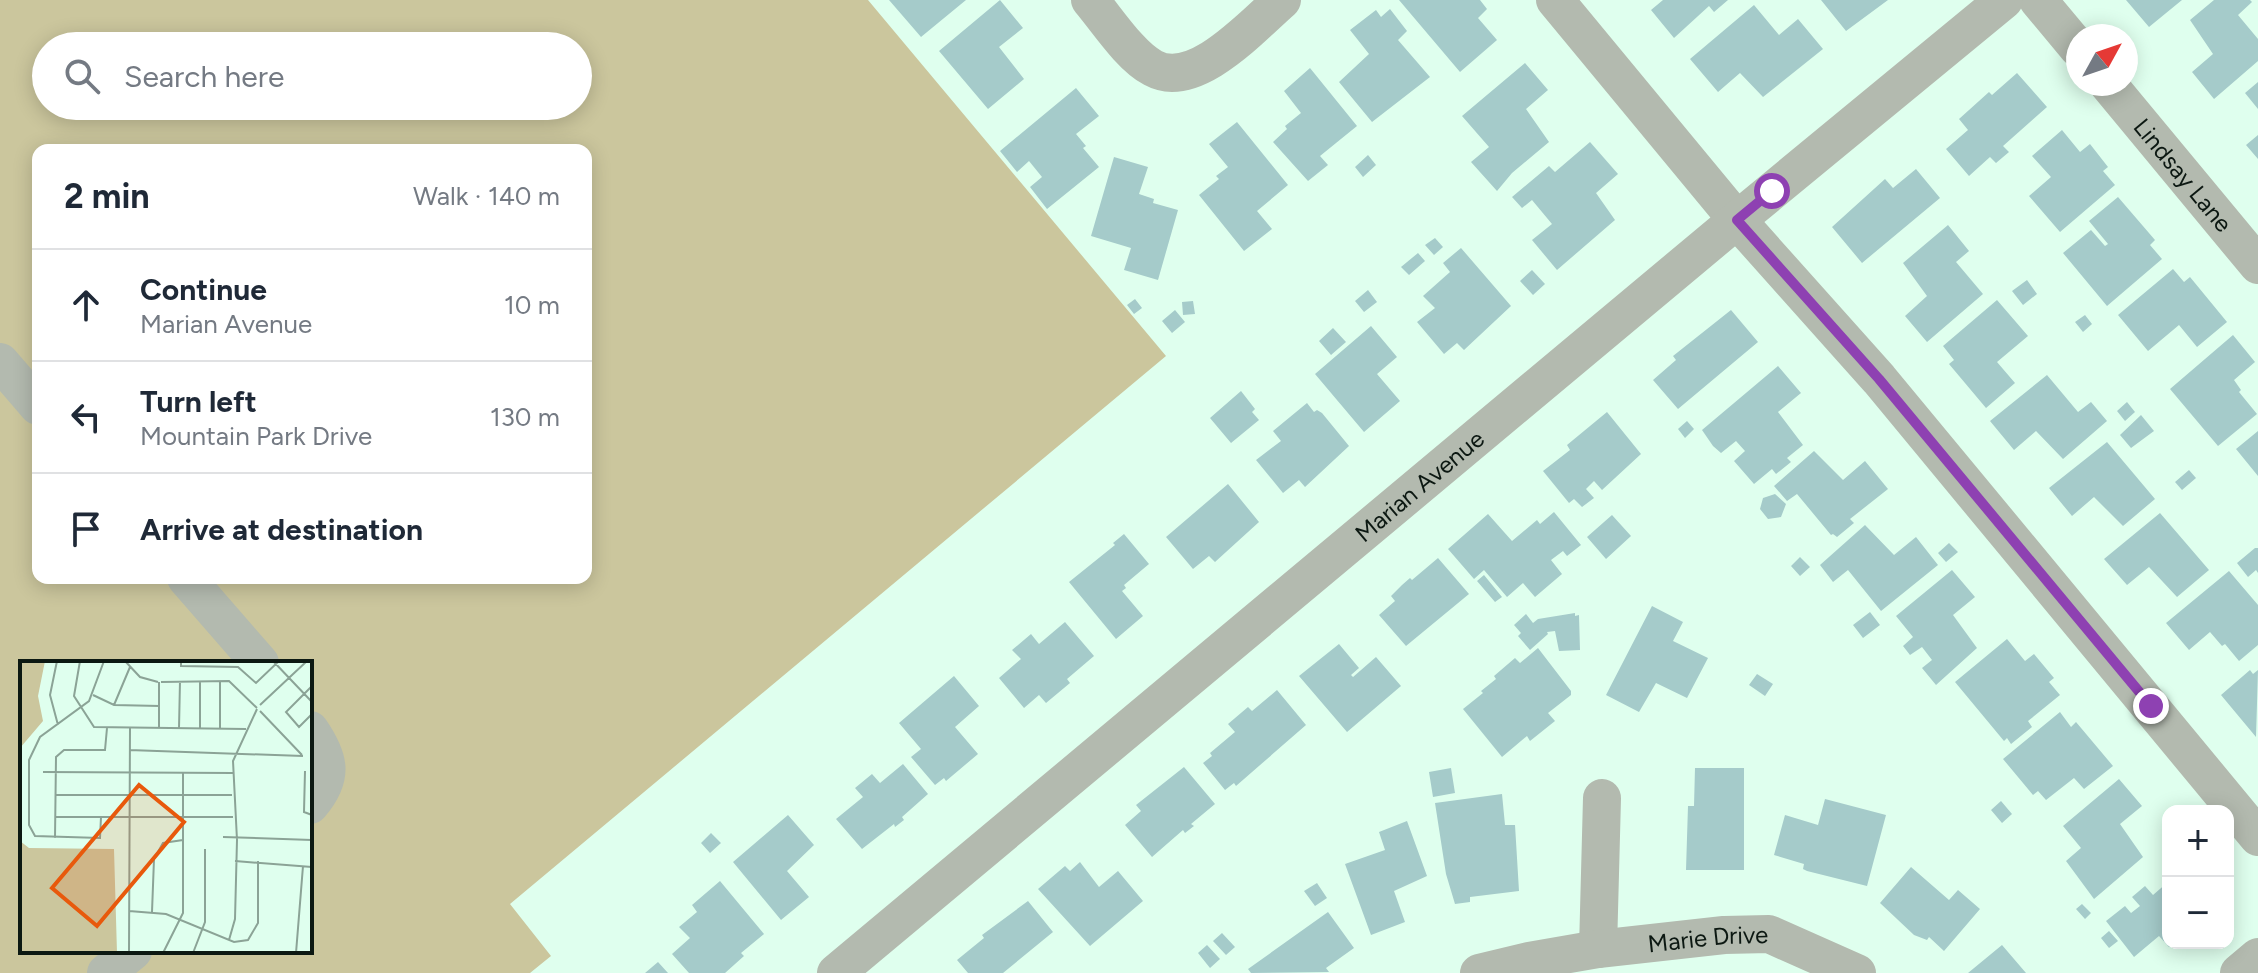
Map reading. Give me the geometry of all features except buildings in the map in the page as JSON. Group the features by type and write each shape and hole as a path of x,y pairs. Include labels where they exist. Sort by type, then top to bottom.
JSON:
{"street":[{"path":"1090,0 1137,55 1154,69 1184,73 1210,61 1282,0"},
{"path":"1555,0 1737,220 1879,379 2258,837"},
{"name":"Marian Avenue","path":"836,973 2004,0"},
{"path":"2038,0 2066,34"},
{"name":"Lindsay Lane","path":"2118,96 2258,265"},
{"path":"0,362 32,399"},
{"path":"191,584 258,661"},
{"path":"312,733 323,750 327,769 325,786 312,802"},
{"path":"1598,949 1602,798"},
{"name":"Marie Drive","path":"1479,973 1598,949 1724,935 1769,934 1857,973"},
{"path":"106,973 131,953"},
{"path":"2239,973 2258,957"}],"shaded area":[{"path":"0,0 868,0 1166,356 510,904 551,956 530,973 0,973"}],"route":[{"path":"1772,191 1737,220 1879,379 2151,706"}]}
